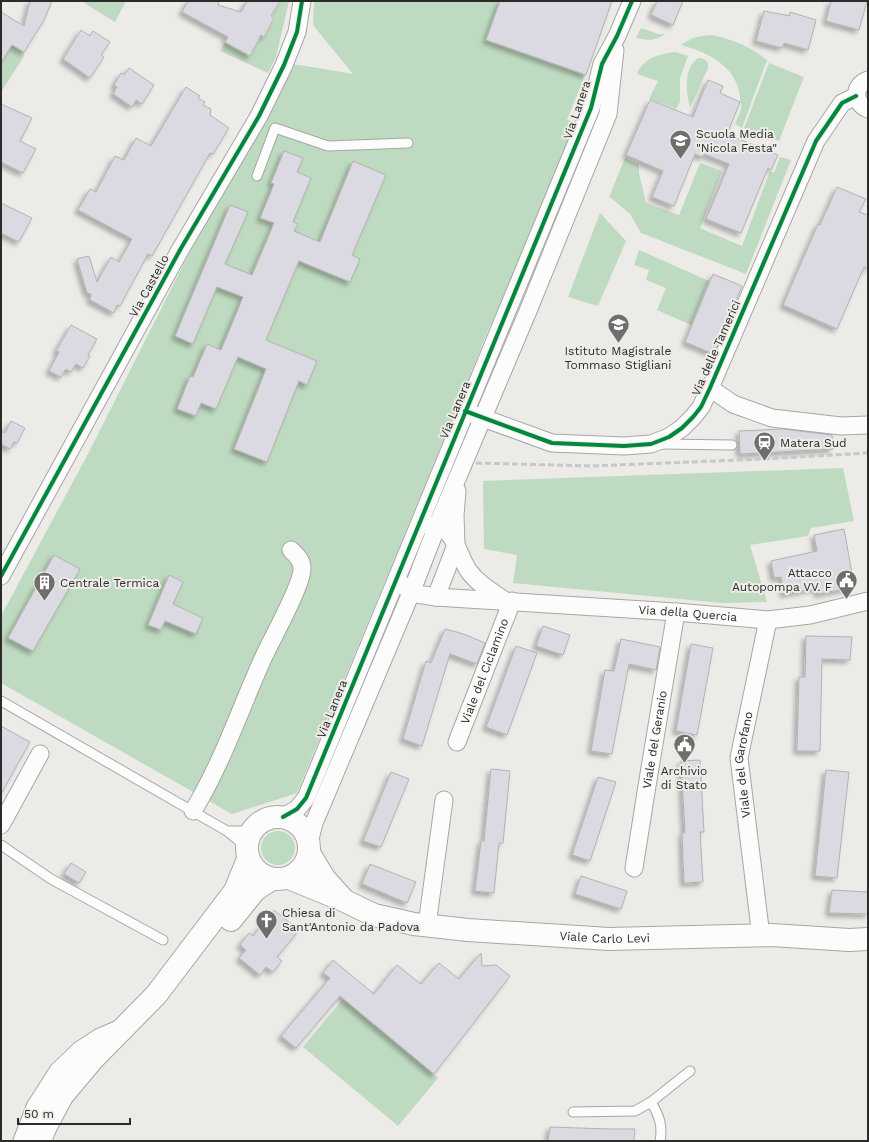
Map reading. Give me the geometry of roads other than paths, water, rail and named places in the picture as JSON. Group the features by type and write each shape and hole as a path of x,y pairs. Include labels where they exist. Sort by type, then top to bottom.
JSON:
{"main road":[{"path":"40,1141 45,1128 62,1096 93,1059 156,995 235,892 247,855 246,843 253,828 267,818 283,817 291,819 303,829 309,848 302,868 296,874 280,879 256,890 195,965 174,984 156,995"},
{"name":"Viale Carlo Levi","path":"309,848 324,878 345,902"},
{"path":"247,855 258,872 280,879"},
{"name":"Viale Carlo Levi","path":"280,879 345,902 374,915 414,924 468,930 609,939 772,935 849,940 868,939"}],"street":[{"name":"Via Castello","path":"1,576 180,250 259,116 284,65 297,32 302,1"},
{"name":"Via Lanera","path":"283,817 297,809 306,798 591,108 602,64 617,36 632,1"},
{"name":"Via Lanera","path":"309,848 314,822 411,592 608,114 617,36"},
{"path":"868,80 861,83 858,87 856,96 860,105 868,109"},
{"name":"Via delle Tamerici","path":"465,411 552,443 624,446 651,444 668,437 682,428 697,412 710,388 816,141 842,103 856,96"},
{"path":"710,388 733,404 772,418 841,426 868,424"},
{"name":"Via Lanera","path":"436,597 456,545 455,515 457,478"},
{"path":"418,525 437,526 445,530 452,537 456,545"},
{"name":"Via della Quercia","path":"456,545 468,570 484,587 509,601"},
{"path":"193,811 208,787 265,654 300,582 303,568 300,560 291,550"},
{"path":"397,576 403,585 411,592"},
{"name":"Via della Quercia","path":"411,592 436,597 676,612 768,620 810,615 868,601"},
{"name":"Viale del Ciclamino","path":"457,742 509,601"},
{"name":"Viale del Geranio","path":"634,868 676,612"},
{"name":"Viale del Garofano","path":"761,936 739,758 768,620"},
{"path":"1,825 40,754"},
{"path":"427,925 444,800"},
{"path":"22,1141 35,1107 58,1071 80,1050 100,1037 123,1027"}],"lane":[{"path":"257,176 275,128 328,146 408,143"},
{"path":"651,444 732,445"},
{"path":"1,701 227,831 238,840 247,855"},
{"path":"227,831 242,831 253,828"},
{"path":"1,845 51,879 163,940"},
{"path":"572,1112 635,1111 652,1102 690,1071"},
{"path":"652,1102 659,1115 662,1131 660,1141"}],"railway":[{"path":"476,463 592,466 868,453"}],"place":[{"name":"Scuola Media \"Nicola Festa\"","path":"681,160"},
{"name":"Istituto Magistrale Tommaso Stigliani","path":"618,344"},
{"name":"Matera Sud","path":"764,462"},
{"name":"Attacco Autopompa VV. F","path":"847,600"},
{"name":"Centrale Termica","path":"44,602"},
{"name":"Archivio di Stato","path":"684,764"},
{"name":"Chiesa di Sant'Antonio da Padova","path":"267,940"}]}
